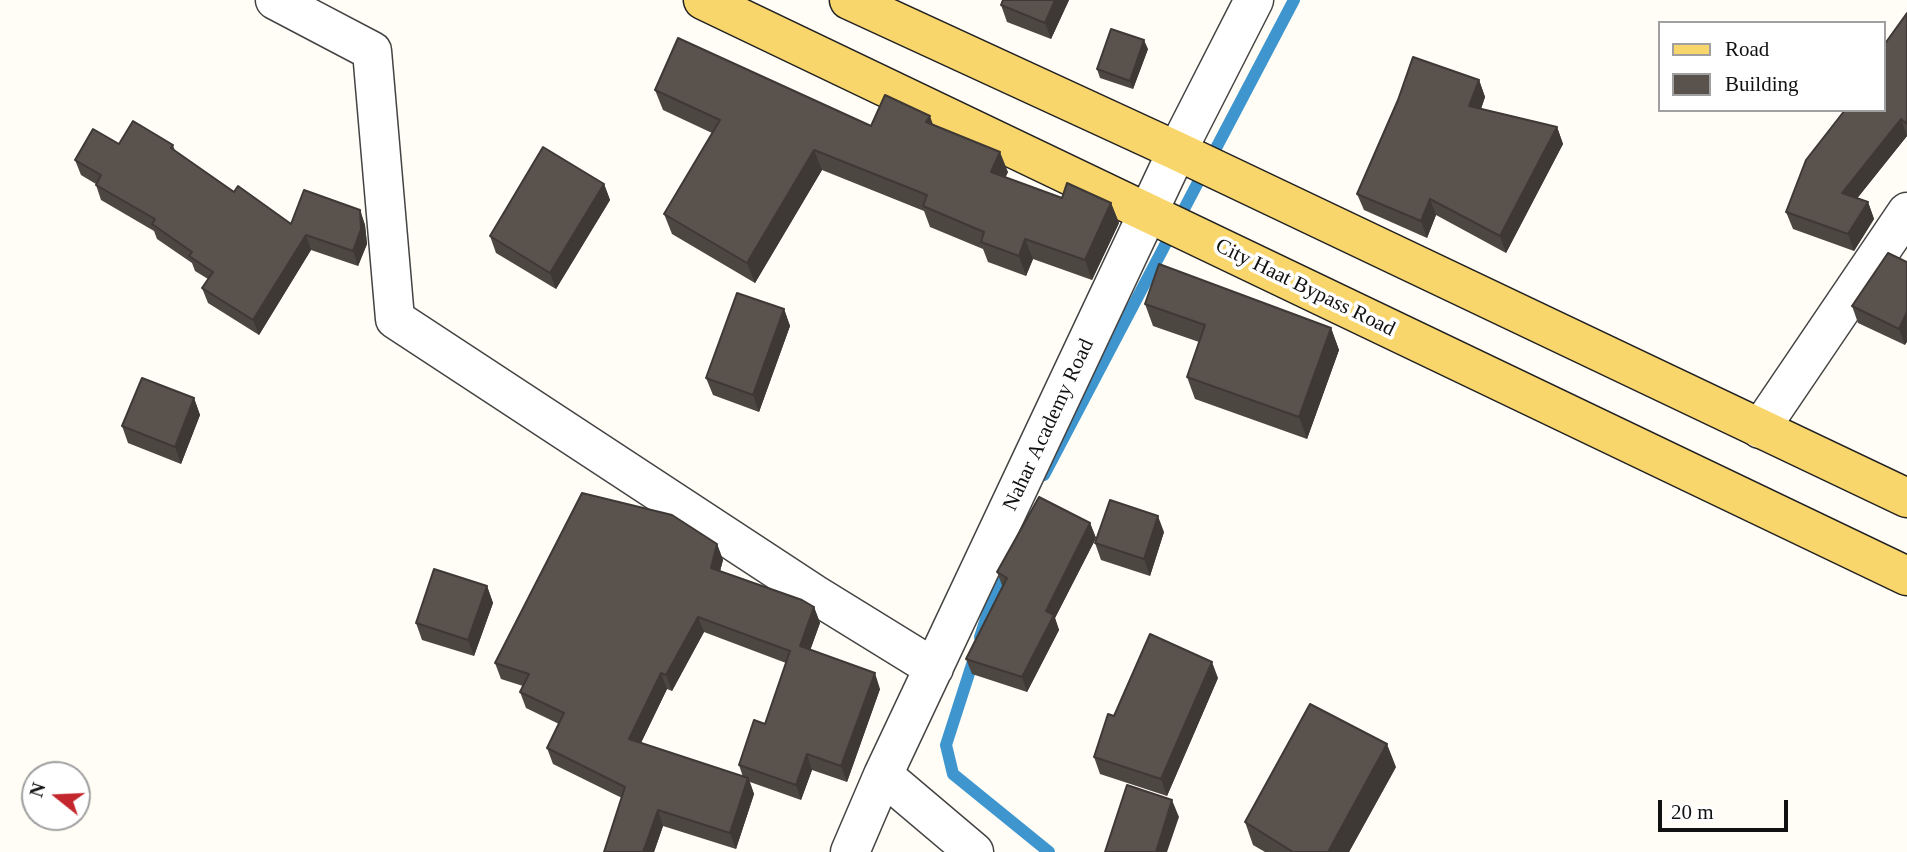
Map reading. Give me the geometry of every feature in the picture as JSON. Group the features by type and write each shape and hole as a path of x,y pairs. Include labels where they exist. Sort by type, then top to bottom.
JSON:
{"main road":[{"name":"City Haat Bypass Road","path":"703,0 1907,576"},
{"path":"849,0 1177,151 1907,498"}],"street":[{"path":"275,0 372,51 395,319 814,594 934,668"},
{"name":"Nahar Academy Road","path":"850,852 883,775 1177,151 1254,0"},
{"path":"1760,429 1907,212"},
{"path":"883,775 974,852"}],"building":[{"path":"1003,0 1055,0 1045,23 1001,5"},
{"path":"1907,13 1907,124 1901,119 1842,193 1868,202 1848,234 1786,212 1806,160 1843,112 1886,112 1886,42"},
{"path":"1111,29 1144,40 1130,81 1097,69"},
{"path":"678,38 871,126 885,95 930,116 926,122 1000,152 991,172 1062,198 1067,183 1111,203 1085,260 1025,239 1019,256 981,242 984,232 923,206 927,195 814,150 747,263 664,214 720,120 655,90"},
{"path":"1413,57 1479,80 1469,106 1557,127 1500,236 1430,199 1421,221 1357,194 1398,100"},
{"path":"133,121 173,145 171,148 234,192 238,186 291,224 304,190 360,210 361,229 353,251 306,235 253,320 202,288 213,272 189,256 192,252 152,224 155,219 96,185 101,175 75,160 93,129 119,144"},
{"path":"543,147 604,184 550,273 490,236"},
{"path":"1888,253 1907,262 1907,312 1899,329 1852,306"},
{"path":"1159,264 1331,328 1299,417 1187,377 1205,325 1145,304"},
{"path":"737,293 784,309 753,395 706,378"},
{"path":"142,378 194,398 175,447 122,426"},
{"path":"582,493 672,515 717,544 711,568 802,600 814,607 800,646 875,673 841,766 807,754 796,785 739,765 754,720 765,724 790,651 698,617 666,675 661,673 629,739 748,778 730,833 658,810 643,852 604,852 625,787 547,748 564,713 520,692 529,674 495,663"},
{"path":"1039,497 1090,523 1046,611 1054,615 1022,677 966,659 1007,578 997,572"},
{"path":"1110,500 1158,516 1144,559 1095,543"},
{"path":"434,569 487,586 468,640 416,623"},
{"path":"1150,634 1212,662 1161,779 1094,757 1108,714 1114,716"},
{"path":"1310,704 1387,744 1328,852 1293,852 1245,822"},
{"path":"1127,785 1172,800 1156,852 1105,852"}],"waterway":[{"path":"1044,475 1294,0"},
{"path":"980,637 1003,565"},
{"path":"975,655 946,745 953,774 1049,852"}]}
